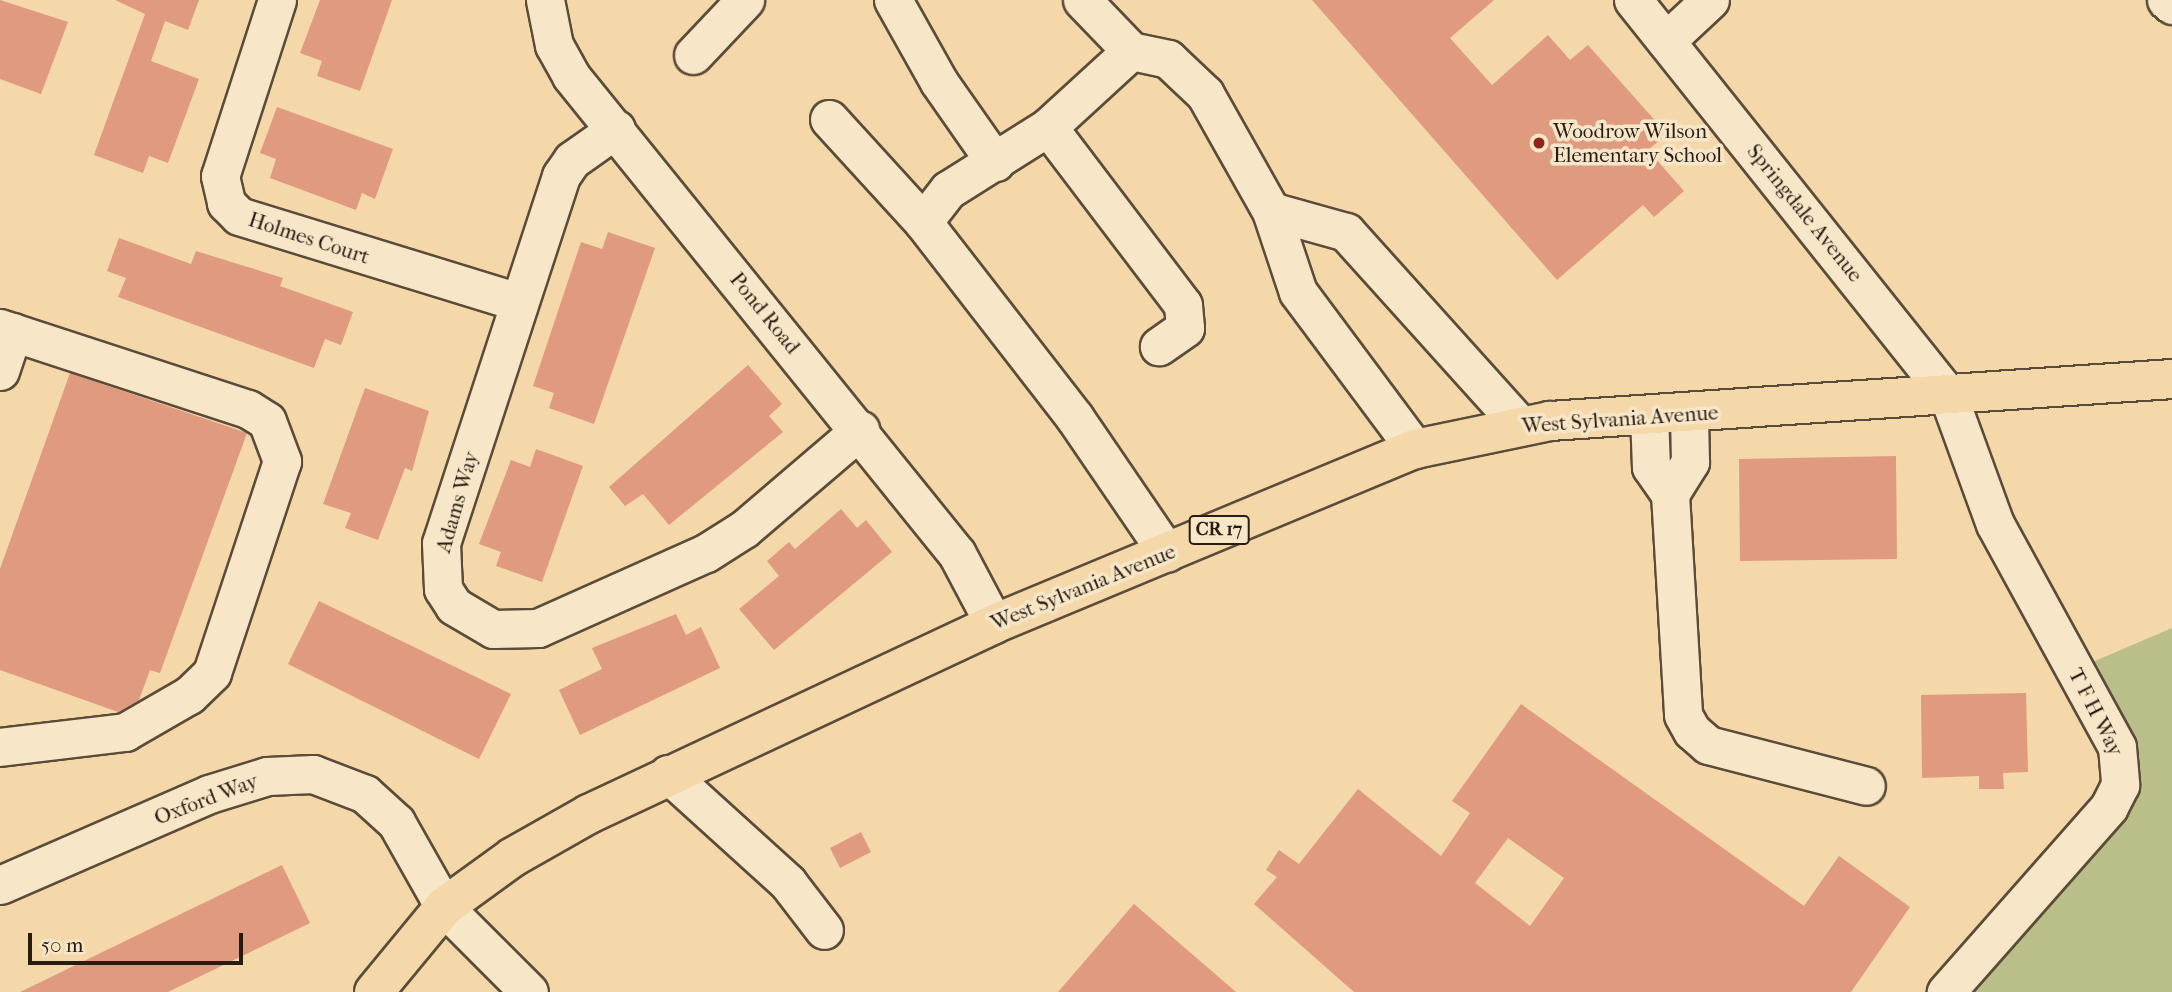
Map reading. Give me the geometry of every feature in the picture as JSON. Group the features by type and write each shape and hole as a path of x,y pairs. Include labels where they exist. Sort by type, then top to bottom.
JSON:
{"main road":[{"name":"West Sylvania Avenue","path":"374,992 444,907 539,841 668,774 994,624 1415,449 1520,425 2172,379"}],"street":[{"name":"Holmes Court","path":"277,0 220,176 226,203 239,216 519,302"},
{"name":"Pond Road","path":"545,0 562,64 860,430 957,554 994,624"},
{"path":"692,55 745,0"},
{"path":"893,0 939,82 995,162"},
{"path":"1082,0 1131,51 1168,59 1205,93 1271,211 1298,292 1415,449"},
{"name":"Springdale Avenue","path":"1633,0 1948,395"},
{"path":"1667,41 1710,0"},
{"path":"2166,0 2172,5"},
{"path":"923,222 948,190 1048,127 1131,51"},
{"path":"829,119 923,222 1075,418 1167,553"},
{"path":"1048,127 1183,305 1185,328 1159,346"},
{"name":"Adams Way","path":"616,129 572,160 561,176 519,302 439,564 443,589 454,606 493,629 538,628 706,553 744,529 860,430"},
{"path":"1271,211 1346,232 1520,425"},
{"path":"0,371 6,330 247,409 267,421 282,461 212,673 189,695 124,732 0,747"},
{"name":"T F H Way","path":"1946,992 2109,807 2122,766 2118,747 1995,524 1948,395"},
{"path":"1670,494 1690,462 1689,413"},
{"path":"1649,415 1651,467 1670,494 1683,715 1692,731 1708,746 1866,786"},
{"name":"Oxford Way","path":"0,885 209,794 267,776 313,774 365,794 397,822 444,907 529,992"},
{"path":"668,774 788,883 824,930"}],"green space":[{"path":"2172,628 2172,992 1962,992 2139,782 2083,666"}],"building":[{"path":"0,0 68,22 41,94 0,79"},
{"path":"115,0 199,0 188,30 165,21 151,61 199,79 168,163 149,156 143,173 94,155 145,14"},
{"path":"320,0 392,0 360,91 317,76 322,61 300,53"},
{"path":"1312,0 1494,0 1450,38 1492,85 1548,35 1570,60 1588,45 1667,134 1648,150 1684,191 1654,217 1643,205 1557,280"},
{"path":"277,107 393,149 375,199 362,193 356,210 270,178 276,159 260,153"},
{"path":"608,232 655,248 594,424 549,408 554,393 533,386 581,242 602,249"},
{"path":"119,238 191,264 196,251 283,278 280,286 353,312 341,345 325,339 314,368 118,297 126,278 107,271"},
{"path":"748,365 782,404 769,416 783,432 669,525 643,494 625,506 609,487"},
{"path":"70,373 247,433 160,673 150,670 139,700 118,712 0,670 0,569"},
{"path":"365,388 429,411 412,471 405,468 378,540 345,528 351,513 323,504"},
{"path":"536,449 583,466 542,582 496,566 501,552 479,544 511,460 530,467"},
{"path":"1896,456 1897,559 1740,561 1739,459"},
{"path":"841,509 857,528 866,520 892,552 774,650 739,609 779,576 767,561 789,542 795,549"},
{"path":"319,601 511,694 479,759 288,664"},
{"path":"676,614 686,635 701,627 720,668 580,735 559,690 602,669 592,648"},
{"path":"2026,693 2028,772 2003,773 2004,789 1979,789 1979,776 1922,778 1921,695"},
{"path":"1521,704 1804,906 1839,856 1910,907 1851,992 1354,992 1254,904 1277,877 1266,870 1279,850 1299,864 1358,789 1441,856 1470,813 1452,801","holes":["1508,838 1564,878 1530,926 1475,883"]},
{"path":"861,832 871,852 840,868 830,848"},
{"path":"282,865 310,923 168,992 20,992"},
{"path":"1134,904 1236,992 1058,992"}],"place":[{"name":"Woodrow Wilson Elementary School","path":"1539,143"}]}
